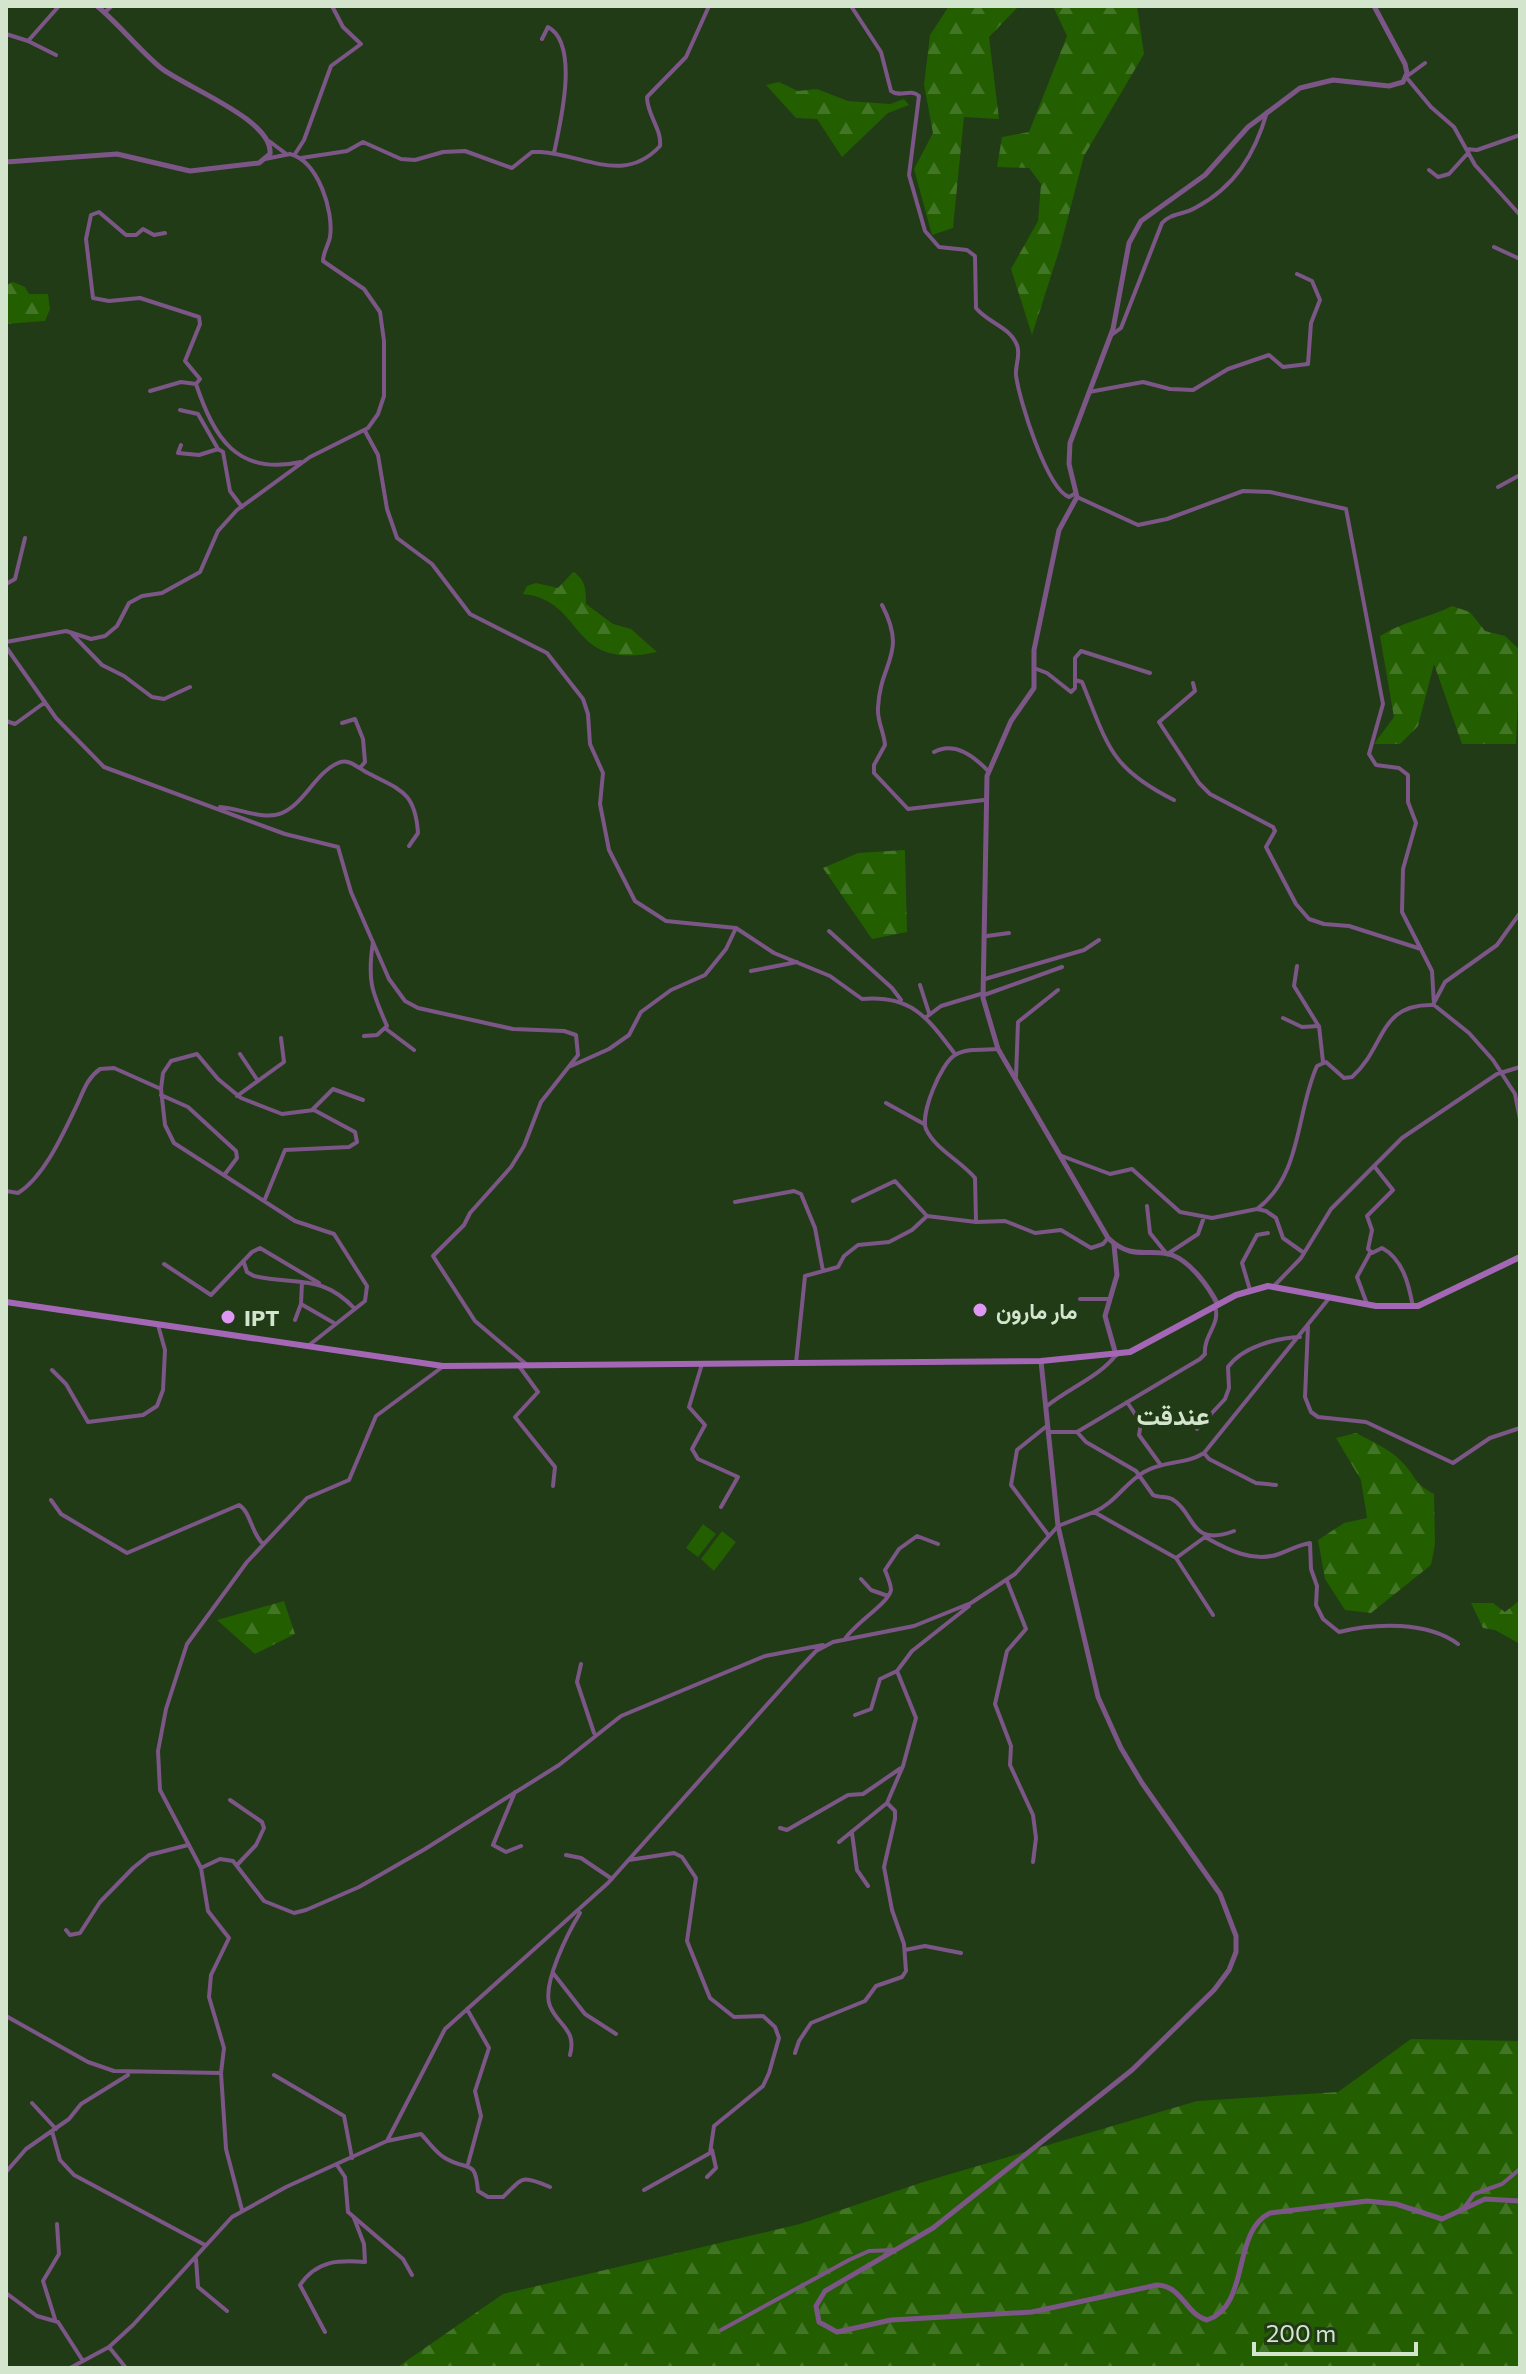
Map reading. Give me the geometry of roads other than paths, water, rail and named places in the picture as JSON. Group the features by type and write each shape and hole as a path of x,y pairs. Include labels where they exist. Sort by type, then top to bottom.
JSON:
{"main road":[{"path":"6,1302 443,1366 1041,1361 1116,1355 1144,1347 1250,1290 1273,1287 1367,1304 1413,1307 1520,1257"}],"street":[{"path":"28,41 59,6"},
{"path":"97,6 158,66 256,127 285,153"},
{"path":"105,12 112,6"},
{"path":"295,154 304,140 331,66 361,44 343,27 332,6"},
{"path":"301,158 347,151 363,142 401,159 465,151 510,168 532,152 554,153 622,168 658,149 661,140 647,97 686,57 709,6"},
{"path":"851,6 881,52 891,91 899,95 912,92 919,96 909,175 927,235 939,247 967,250 975,256 976,308 1008,331 1016,342 1018,384 1045,467 1058,491 1068,497 1076,495 1138,525 1167,519 1243,491 1258,490 1346,509 1383,704 1369,754 1376,765 1399,768 1408,775 1408,802 1416,823 1403,869 1402,912 1432,971 1434,1004"},
{"path":"1374,6 1405,64 1406,77 1431,107 1454,127 1493,187 1520,215"},
{"path":"542,39 548,27 556,31 564,49 567,88 554,153"},
{"path":"6,34 56,55"},
{"path":"1204,1217 1198,1234 1167,1254 1135,1253 1114,1244 1090,1212 1062,1156 998,1049 984,994 987,936 984,800 988,771 1014,716 1033,691 1034,650 1060,524 1076,495 1069,453 1087,393 1110,336 1129,243 1137,225 1205,175 1267,111 1315,82 1393,86 1425,63"},
{"path":"1110,336 1121,328 1162,223 1170,216 1204,203 1237,176 1250,158 1267,111"},
{"path":"1429,170 1436,177 1446,175 1467,151 1520,135"},
{"path":"265,159 270,154 269,141"},
{"path":"6,162 117,154 190,171 285,153 295,154 301,158 326,200 330,231 323,261 364,289 380,312 384,341 384,396 378,414 365,431 344,438 304,461 242,507 218,531 205,565 194,576 162,593 142,596 129,603 117,626 105,636 91,639 71,632 6,644 44,703 104,767 285,834 338,847 347,883 393,986 413,1006 513,1029 571,1032 580,1044 571,1066 541,1102 524,1146 511,1167 470,1213 463,1227 433,1256 468,1313 523,1366 538,1392 515,1417 555,1467 553,1486"},
{"path":"165,233 154,235 143,229 136,235 126,235 109,217 99,212 91,215 86,239 93,298 109,301 140,298 199,317 200,324 185,361 200,379 196,384"},
{"path":"1494,247 1520,259"},
{"path":"1087,393 1143,382 1170,389 1193,390 1228,369 1269,355 1283,367 1308,364 1311,323 1320,297 1312,281 1297,274"},
{"path":"150,391 181,382 196,384"},
{"path":"196,384 220,440 265,465 304,461"},
{"path":"180,410 198,414 226,459 230,491 242,507"},
{"path":"365,431 378,455 386,502 397,538 432,564 470,614 547,653 583,699 588,714 590,744 603,773 600,804 607,844 631,895 644,910 666,921 736,928 770,951 830,976 862,999 885,996 927,1016"},
{"path":"181,445 178,453 186,455 218,449"},
{"path":"1498,487 1520,475"},
{"path":"6,584 15,579 25,538"},
{"path":"882,605 895,646 881,685 878,711 885,745 874,765 874,773 908,809 984,800"},
{"path":"71,632 102,665 124,676 152,697 164,699 190,687"},
{"path":"1034,668 1047,673 1071,692 1075,690 1075,658 1085,650 1150,673"},
{"path":"1075,680 1082,682 1114,757 1135,779 1174,800"},
{"path":"1193,683 1195,691 1159,722 1199,783 1210,794 1273,827 1275,831 1266,847 1301,911 1317,923 1346,925 1421,949"},
{"path":"6,721 15,724 44,703"},
{"path":"342,723 355,719 359,726 365,762 360,768"},
{"path":"934,752 950,748 969,754 988,771"},
{"path":"217,807 278,814 294,806 335,764 348,762 396,785 412,803 418,833 409,846"},
{"path":"1434,1004 1447,979 1497,945 1520,913"},
{"path":"571,1066 597,1057 621,1041 632,1032 641,1012 671,990 705,975 726,949 736,928"},
{"path":"829,931 892,988 902,1002"},
{"path":"987,936 1009,933"},
{"path":"373,940 369,966 372,995 386,1029 414,1050"},
{"path":"985,979 1084,950 1099,940"},
{"path":"751,971 799,962"},
{"path":"1297,966 1294,986 1318,1025 1323,1062 1344,1078 1350,1078 1375,1051 1391,1017 1410,1006 1434,1004 1469,1033 1501,1072 1515,1094 1520,1119"},
{"path":"927,1016 1062,967"},
{"path":"920,985 927,1016 955,1054"},
{"path":"1016,1080 1018,1022 1058,990"},
{"path":"1283,1018 1302,1027 1318,1025"},
{"path":"364,1036 377,1035 386,1029"},
{"path":"237,1096 285,1061 281,1038"},
{"path":"955,1054 998,1049"},
{"path":"265,1199 285,1150 349,1147 357,1142 351,1129 312,1110 282,1114 237,1096 197,1054 171,1061 163,1073 161,1092 165,1125 174,1143 300,1223 338,1238 368,1289 366,1299 308,1347"},
{"path":"240,1054 258,1081"},
{"path":"924,1124 932,1091 955,1054"},
{"path":"1257,1209 1274,1194 1296,1147 1307,1088 1317,1066 1323,1062"},
{"path":"1273,1287 1304,1253 1326,1215 1402,1138 1501,1072 1520,1067"},
{"path":"6,1191 18,1193 28,1185 58,1141 87,1082 100,1069 114,1068 188,1107 236,1151 237,1158 225,1174"},
{"path":"312,1110 333,1089 363,1100"},
{"path":"886,1103 924,1124 935,1141 975,1178 976,1222"},
{"path":"1062,1156 1110,1174 1132,1169 1180,1212 1204,1217 1257,1209 1274,1216 1283,1238 1304,1253"},
{"path":"1370,1253 1367,1243 1372,1228 1367,1216 1393,1190 1374,1166"},
{"path":"853,1201 895,1181 927,1216 976,1222 1005,1221 1035,1233 1061,1230 1091,1248 1103,1244 1108,1238"},
{"path":"735,1202 794,1191 801,1194 815,1228 823,1271"},
{"path":"1049,1536 1011,1485 1017,1450 1048,1429 1077,1432 1200,1359 1205,1354 1204,1342 1216,1320 1216,1306 1205,1285 1167,1254 1150,1233 1147,1206"},
{"path":"796,1365 802,1282 808,1275 838,1267 844,1256 858,1245 883,1245 912,1230 927,1216"},
{"path":"1250,1290 1242,1263 1257,1235 1268,1233"},
{"path":"1047,1406 1078,1382 1101,1372 1116,1355 1105,1320 1118,1269 1114,1244"},
{"path":"164,1264 211,1295 254,1250 260,1248 319,1283 335,1289 355,1309"},
{"path":"1367,1304 1357,1277 1370,1253 1382,1248 1393,1257 1407,1280 1413,1307"},
{"path":"244,1261 245,1270 254,1276 319,1283"},
{"path":"295,1320 301,1304 302,1282"},
{"path":"855,1715 871,1709 880,1679 897,1671 912,1651 971,1603 1007,1581 1058,1526 1113,1502 1140,1475 1160,1464 1190,1460 1204,1453 1331,1296"},
{"path":"1080,1299 1109,1299"},
{"path":"301,1304 334,1323"},
{"path":"52,1370 66,1384 87,1422 148,1414 157,1406 163,1390 165,1346 158,1325"},
{"path":"1308,1326 1305,1397 1311,1412 1318,1417 1366,1422 1453,1463 1490,1438 1520,1428"},
{"path":"1197,1429 1225,1399 1229,1388 1228,1367 1237,1355 1280,1339 1300,1337"},
{"path":"1041,1361 1058,1526 1105,1715 1142,1783 1220,1894 1233,1927 1236,1952 1229,1970 1214,1990 1132,2070 933,2228 819,2298 816,2315 823,2327 837,2332 891,2320 1032,2312 1157,2285 1171,2287 1200,2318 1207,2320 1219,2314 1234,2287 1255,2225 1270,2213 1367,2201 1396,2204 1442,2219 1485,2199 1520,2201"},
{"path":"702,1364 689,1407 705,1425 692,1449 698,1459 738,1477 721,1507"},
{"path":"242,2210 226,2149 221,2073 224,2048 209,1986 229,1938 208,1911 201,1868 160,1790 158,1751 166,1709 187,1644 263,1544 307,1498 347,1482 376,1416 443,1366"},
{"path":"1126,1401 1141,1423 1139,1435 1160,1464"},
{"path":"1077,1432 1086,1442 1140,1475 1153,1495 1173,1500 1196,1529 1213,1536 1234,1531"},
{"path":"1204,1453 1209,1459 1256,1483 1276,1485"},
{"path":"51,1500 61,1514 127,1553 239,1505 244,1508 253,1532 263,1544"},
{"path":"1094,1512 1176,1558 1213,1615"},
{"path":"845,1639 854,1625 888,1596 891,1589 885,1570 899,1549 917,1536 938,1544"},
{"path":"1176,1558 1205,1537 1229,1552 1246,1556 1277,1555 1290,1547 1310,1543 1311,1569 1317,1586 1316,1605 1323,1619 1339,1632 1379,1624 1440,1635 1458,1644"},
{"path":"861,1579 871,1590 888,1596"},
{"path":"1007,1581 1026,1629 1007,1651 995,1704 1011,1746 1010,1765 1019,1778 1033,1815 1036,1838 1033,1862"},
{"path":"201,1868 226,1859 237,1865 264,1901 286,1911 301,1912 384,1874 559,1765 621,1716 765,1656 914,1626 971,1603"},
{"path":"387,2141 436,2042 467,2009 612,1879 798,1670 825,1645"},
{"path":"581,1664 577,1682 595,1734"},
{"path":"839,1842 887,1803 903,1766 916,1718 897,1671"},
{"path":"780,1828 787,1830 848,1795 863,1794 903,1766"},
{"path":"515,1790 493,1845 501,1851 521,1846"},
{"path":"230,1800 262,1822 264,1828 256,1845 237,1865"},
{"path":"795,2053 811,2023 865,2001 881,1983 902,1977 906,1971 905,1950 884,1867 895,1819 895,1811 887,1803"},
{"path":"852,1833 857,1870 868,1886"},
{"path":"66,1930 70,1935 80,1933 100,1902 149,1855 188,1845"},
{"path":"629,1860 674,1853 689,1864 696,1878 688,1949 710,1998 734,2017 763,2016 778,2033 767,2080 717,2122 712,2132 716,2168 707,2177"},
{"path":"566,1855 581,1858 612,1879"},
{"path":"570,2055 573,2044 569,2029 553,2012 548,1998 553,1973 584,1907"},
{"path":"905,1950 925,1946 961,1953"},
{"path":"553,1973 585,2014 616,2034"},
{"path":"467,2009 489,2048 475,2091 481,2116 467,2165"},
{"path":"6,2016 88,2062 130,2073 221,2073"},
{"path":"6,2172 26,2149 54,2130 88,2099 130,2073"},
{"path":"274,2075 344,2116 352,2158"},
{"path":"32,2103 54,2130 60,2160 74,2175 205,2245"},
{"path":"70,2368 109,2347 242,2210 387,2141 421,2134 441,2156 467,2165 477,2173 478,2191 488,2197 503,2197 512,2183 524,2179 550,2187"},
{"path":"644,2190 712,2150"},
{"path":"325,2332 300,2285 331,2261 348,2259 365,2262 364,2244 346,2205 345,2177 337,2165"},
{"path":"1463,2211 1474,2194 1502,2184 1520,2169"},
{"path":"354,2218 403,2259 412,2275"},
{"path":"57,2224 59,2254 43,2281 56,2320 83,2361"},
{"path":"721,2330 849,2260 869,2251 894,2250"},
{"path":"196,2256 198,2287 227,2311"},
{"path":"6,2293 37,2316 56,2320"},
{"path":"109,2347 126,2368"}],"place":[{"name":"مار مارون","path":"980,1310"},
{"name":"IPT","path":"228,1317"}],"district":[{"name":"عندقت","path":"1173,1414"}]}
